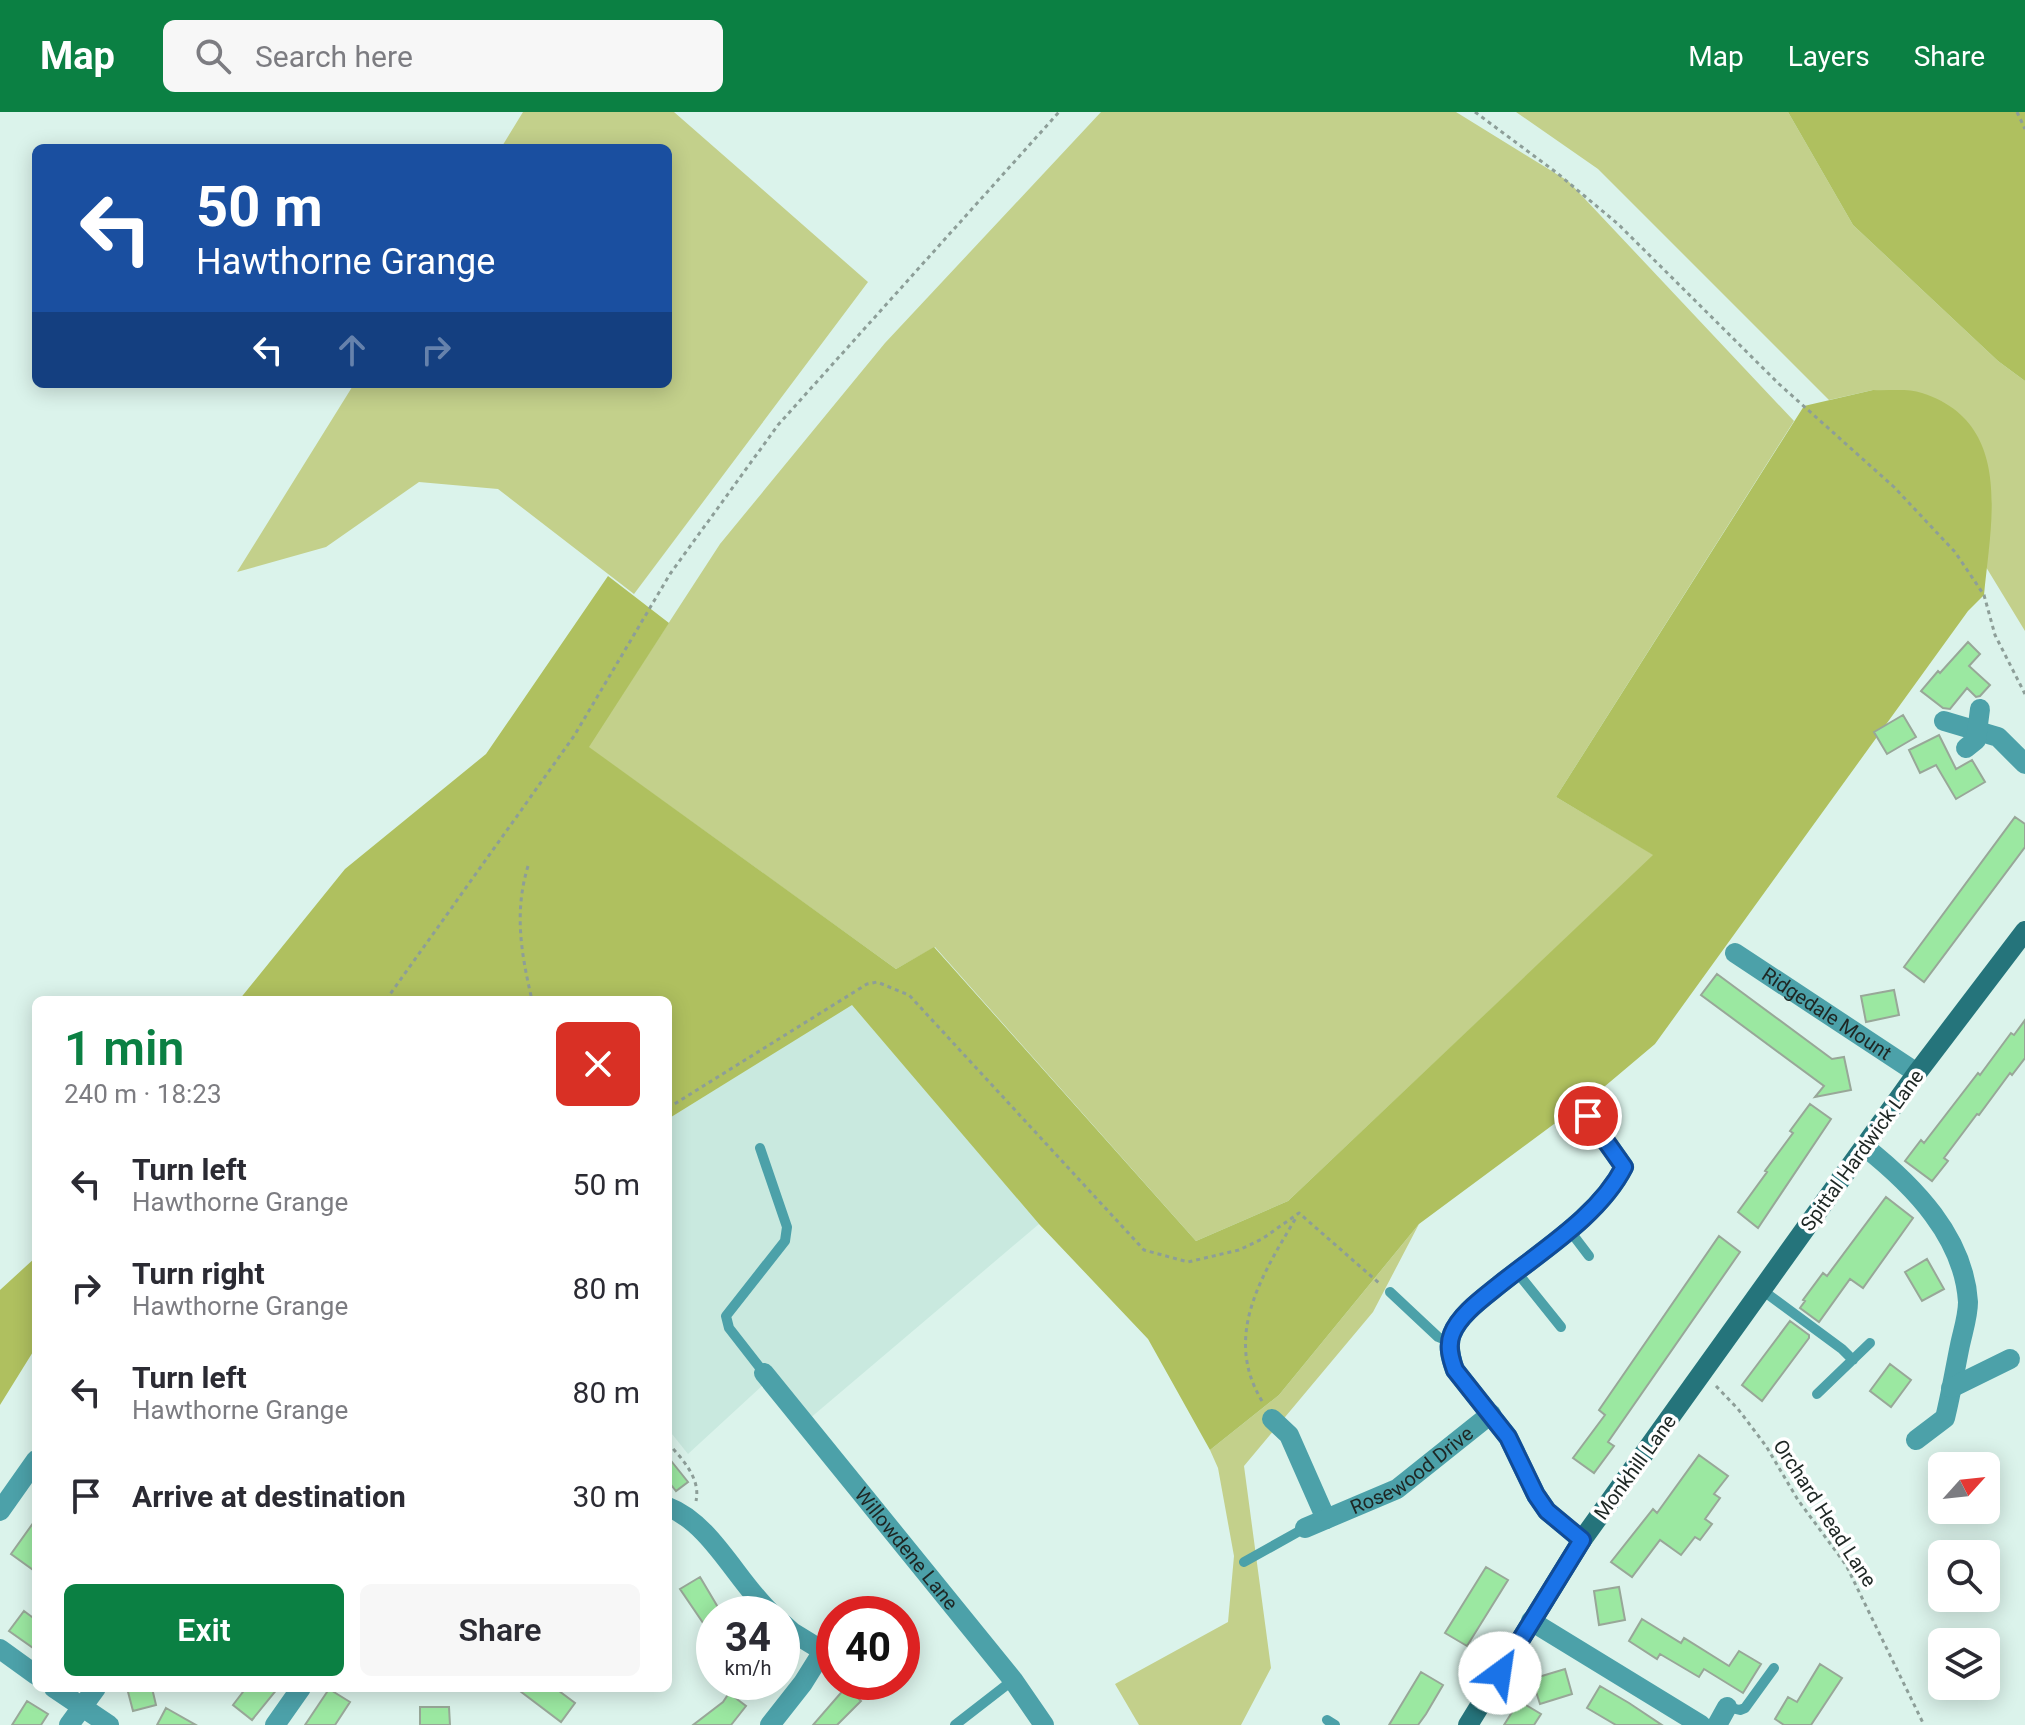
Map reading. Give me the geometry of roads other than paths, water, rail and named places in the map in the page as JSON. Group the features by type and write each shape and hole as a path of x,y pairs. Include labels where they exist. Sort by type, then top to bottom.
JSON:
{"street":[{"path":"1966,748 1976,740 1980,709"},
{"path":"1944,721 1998,737 2025,764"},
{"name":"Spittal Hardwick Lane","path":"1703,1372 1917,1073 2025,931"},
{"name":"Ridgedale Mount","path":"1735,953 1917,1073"},
{"path":"1582,1540 1547,1511 1536,1495 1508,1437 1455,1370 1450,1358 1450,1342 1452,1331 1478,1302 1570,1231 1634,1163 1588,1116"},
{"path":"1865,1147 1921,1198 1947,1236 1964,1270 1968,1306 1945,1418 1916,1440"},
{"path":"1951,1388 2010,1359"},
{"name":"Monkhill Lane","path":"1468,1725 1582,1540 1703,1372"},
{"name":"Willowdene Lane","path":"764,1373 1013,1680 1044,1725"},
{"name":"Rosewood Drive","path":"1305,1528 1397,1489 1491,1414"},
{"name":"Rosewood Drive","path":"1272,1419 1289,1435 1326,1519"},
{"path":"0,1511 32,1466"},
{"path":"672,1509 691,1520 708,1537 753,1596"},
{"path":"1531,1621 1701,1725"},
{"path":"0,1649 32,1672"},
{"path":"770,1725 816,1668"},
{"path":"60,1692 109,1725"},
{"path":"69,1725 93,1692"},
{"path":"275,1725 298,1692"},
{"path":"1717,1725 1727,1707"}],"lane":[{"path":"760,1148 787,1227 785,1241 726,1316 729,1328 764,1373"},
{"path":"1570,1231 1589,1256"},
{"path":"1516,1271 1561,1327"},
{"path":"1762,1290 1853,1360"},
{"path":"1390,1292 1438,1337 1450,1342"},
{"path":"1817,1394 1870,1343"},
{"path":"1244,1562 1305,1528"},
{"path":"1727,1707 1745,1708 1774,1668"},
{"path":"955,1725 1013,1680"}]}
